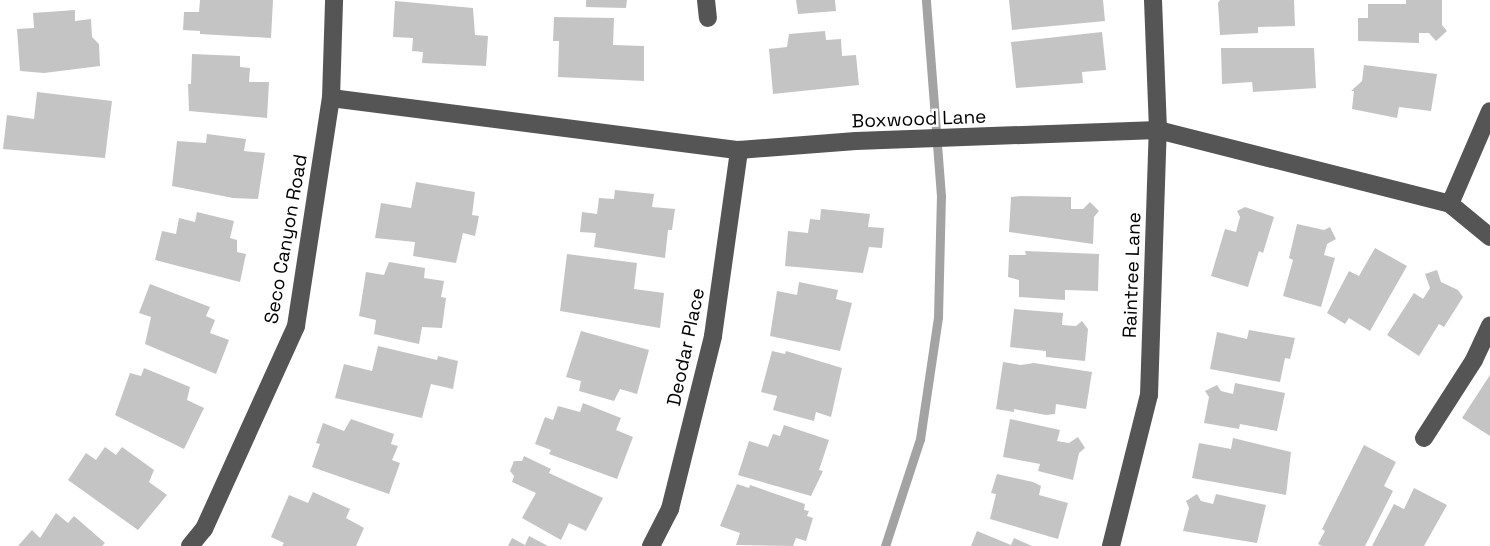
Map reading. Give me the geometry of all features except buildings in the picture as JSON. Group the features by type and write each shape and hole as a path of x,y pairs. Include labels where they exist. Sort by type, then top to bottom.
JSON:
{"street":[{"name":"Seco Canyon Road","path":"190,546 204,529 296,326 331,98 334,0"},
{"name":"Raintree Lane","path":"1111,546 1149,396 1158,130 1153,0"},
{"name":"Boxwood Lane","path":"331,98 739,150 856,141 1158,130 1450,204 1490,237"},
{"path":"1450,204 1490,111"},
{"name":"Deodar Place","path":"651,546 670,509 713,336 739,150"},
{"path":"1424,438 1474,359 1490,325"}],"waterway":[{"path":"885,546 920,439 938,317 941,196 926,0"}]}
